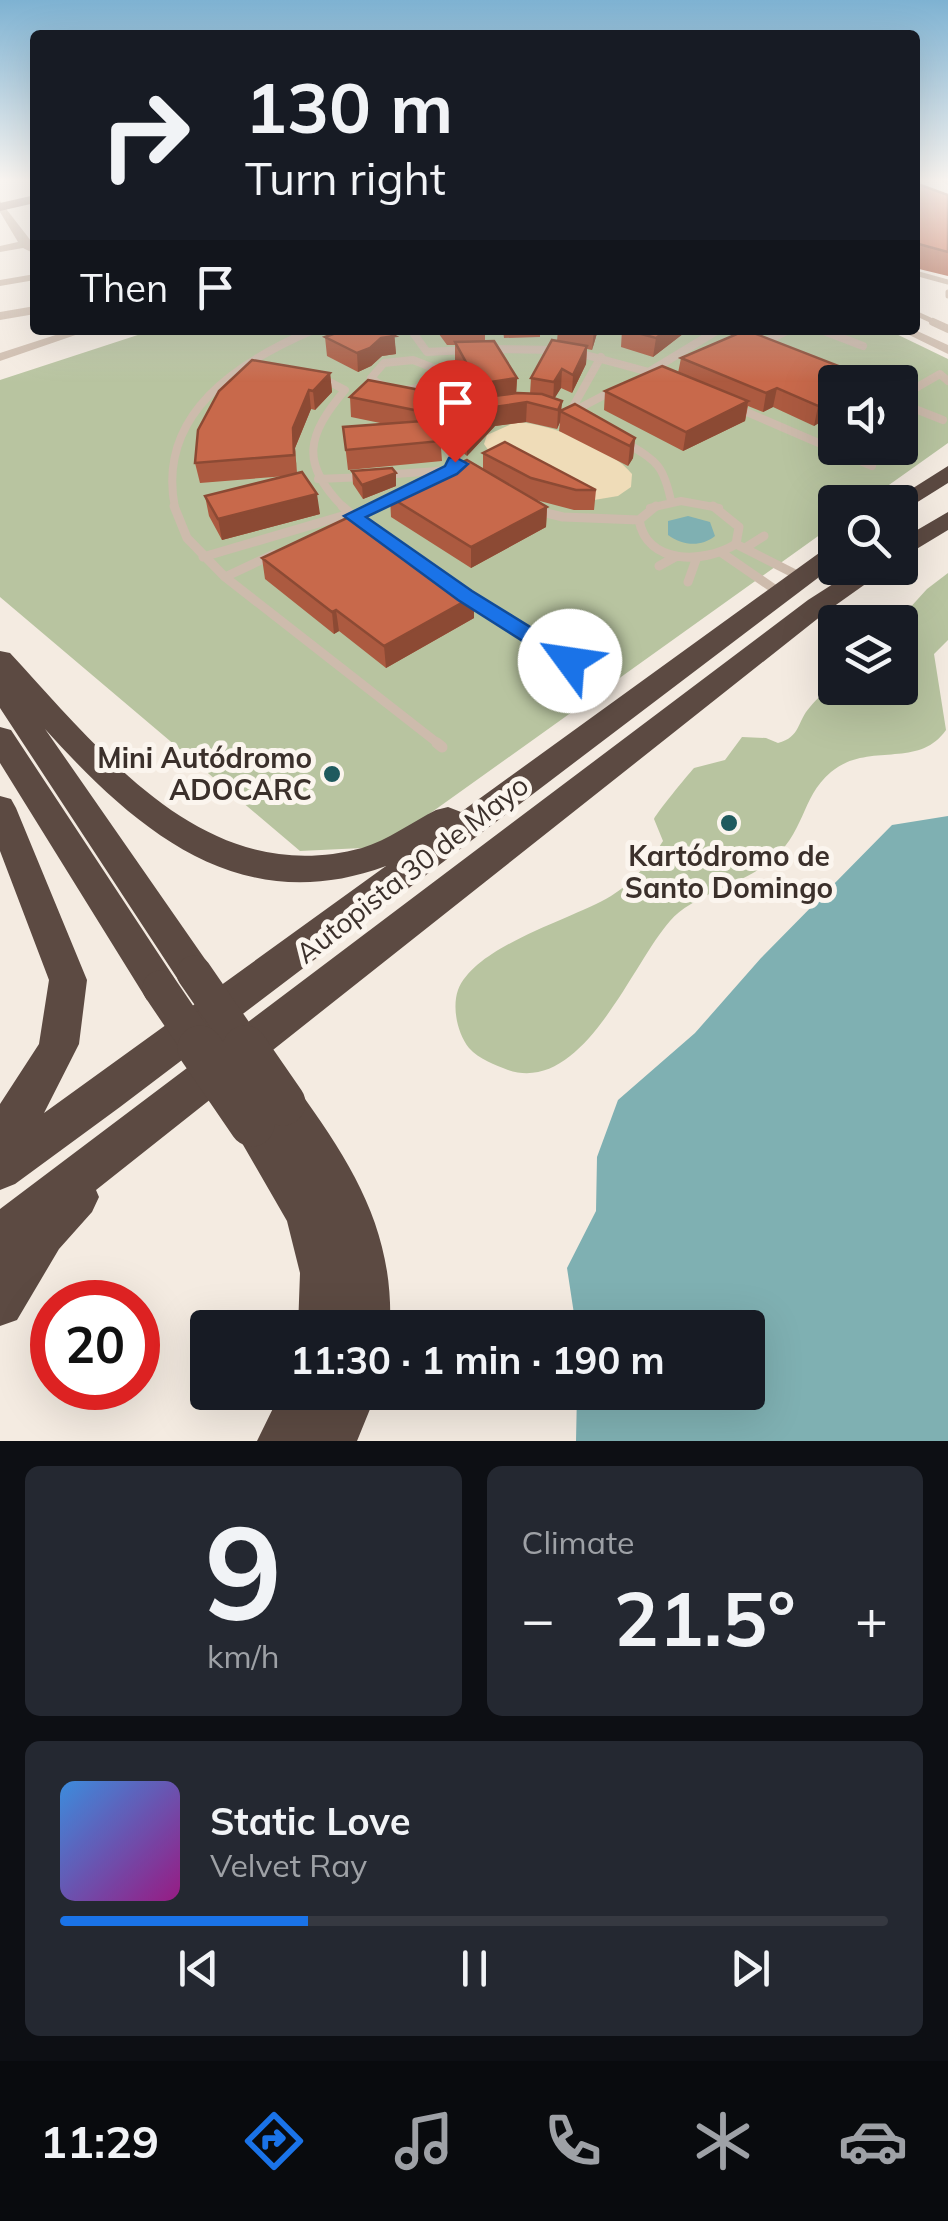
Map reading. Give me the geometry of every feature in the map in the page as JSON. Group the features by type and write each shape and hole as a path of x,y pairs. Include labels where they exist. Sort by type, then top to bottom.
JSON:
{"highway":[{"path":"918,493 948,472"},
{"path":"918,539 948,519"},
{"name":"Autopista 30 de Mayo","path":"0,1169 170,1048 514,787 818,565"},
{"name":"Autopista 30 de Mayo","path":"0,1237 816,606 849,585"},
{"path":"0,660 112,781 203,848 238,859 279,866 358,862 380,855 514,787"},
{"path":"0,685 177,981"},
{"path":"0,738 177,981 268,1114 337,1181 357,1225 366,1268 366,1310"},
{"path":"0,808 68,980 70,1006 65,1032 50,1067 31,1098 0,1134"},
{"path":"268,1114 276,1153 311,1222 322,1266 322,1310"},
{"path":"0,1302 43,1233 143,1128"},
{"path":"282,1441 298,1410"},
{"path":"331,1441 345,1410"}],"street":[{"path":"0,282 30,278"},
{"path":"0,316 30,311"},
{"path":"0,357 68,335"},
{"path":"915,335 947,348"}],"lane":[{"path":"920,274 948,282"},
{"path":"920,317 948,331"},
{"path":"928,341 948,331"},
{"path":"301,335 245,362 203,397 190,414 173,462 171,484 178,522 203,557 225,577 442,747"},
{"path":"414,335 421,348 435,354 512,347 601,357 669,379"},
{"path":"634,380 709,335"},
{"path":"757,346 779,335"},
{"path":"833,335 862,346"},
{"path":"744,340 774,352"},
{"path":"568,414 601,357"},
{"path":"426,387 438,374 423,362 393,361 372,373 375,383 392,390 426,387 441,396"},
{"path":"245,362 273,368"},
{"path":"918,389 944,372 948,380"},
{"path":"311,376 338,382 344,390 316,430 311,449 318,478 351,515 465,595 570,661"},
{"path":"568,414 618,388"},
{"path":"724,402 818,442"},
{"path":"455,467 445,448 446,436 453,424 471,414 456,404"},
{"path":"557,409 582,422"},
{"path":"918,409 942,420"},
{"path":"614,437 658,462 665,473 671,501"},
{"path":"318,478 455,467 474,474"},
{"path":"300,542 455,467"},
{"path":"533,508 564,517 638,520 650,508 671,501 693,501 724,510 740,527 741,546 791,585"},
{"path":"203,557 351,515"},
{"path":"638,520 646,541 677,556 722,554 764,536"},
{"path":"225,577 282,550"},
{"path":"722,554 791,585"},
{"path":"660,566 677,556"},
{"path":"688,582 697,558"}],"green space":[{"path":"138,335 898,335 948,359 948,443 918,464 918,365 818,365 818,465 917,465 889,485 818,485 818,536 383,847 300,851 0,597 0,380"},
{"name":"Kartódromo de Santo Domingo","path":"948,573 948,640 934,654 946,730 935,742 907,753 861,758 831,772 813,793 780,852 756,871 691,904 670,921 602,1021 582,1045 559,1063 535,1073 508,1070 469,1048 456,1012 458,990 468,974 504,947 611,896 633,878 663,841 654,819 694,768 725,760 742,737 778,743 785,740 795,733 818,699 818,705 918,705 918,605 912,605"}],"sand":[{"path":"516,422 545,427 595,446 632,474 631,487 618,496 594,500 491,454 484,444 487,435"}],"water":[{"path":"688,516 710,522 715,536 691,544 668,535 668,521"},
{"path":"948,816 948,1441 576,1441 577,1410 765,1410 765,1310 573,1310 567,1268 596,1211 597,1157 618,1100 695,1033 761,958 892,825"}],"building":[{"path":"734,335 759,335 836,365 818,365 818,406 777,388 766,393 681,358"},
{"path":"395,336 381,338 357,353 325,337"},
{"path":"552,340 587,346 573,375 562,369 554,382 531,378"},
{"path":"494,341 517,378 478,384 455,342"},
{"path":"252,360 330,373 313,391 309,390 293,428 294,455 195,463 198,430 219,391"},
{"path":"662,366 748,401 686,432 605,391"},
{"path":"368,380 451,396 439,415 350,397"},
{"path":"542,394 562,401 558,410 527,402 495,407 467,436 457,429 454,415 469,402 490,403 486,397"},
{"path":"575,404 635,438 630,446 560,411"},
{"path":"436,420 441,441 346,450 343,427"},
{"path":"505,442 596,490 576,490 531,478 483,453"},
{"path":"467,460 547,507 471,547 390,497"},
{"path":"392,468 396,473 362,485 352,471"},
{"path":"302,472 317,494 218,519 205,496"},
{"path":"349,517 435,576 439,573 474,596 384,646 262,558"}],"place":[{"name":"Mini Autódromo ADOCARC","path":"332,774"},
{"name":"Kartódromo de Santo Domingo","path":"729,823"}],"route":[{"path":"455,462 459,464 451,470 353,516 465,595 570,661"}]}
